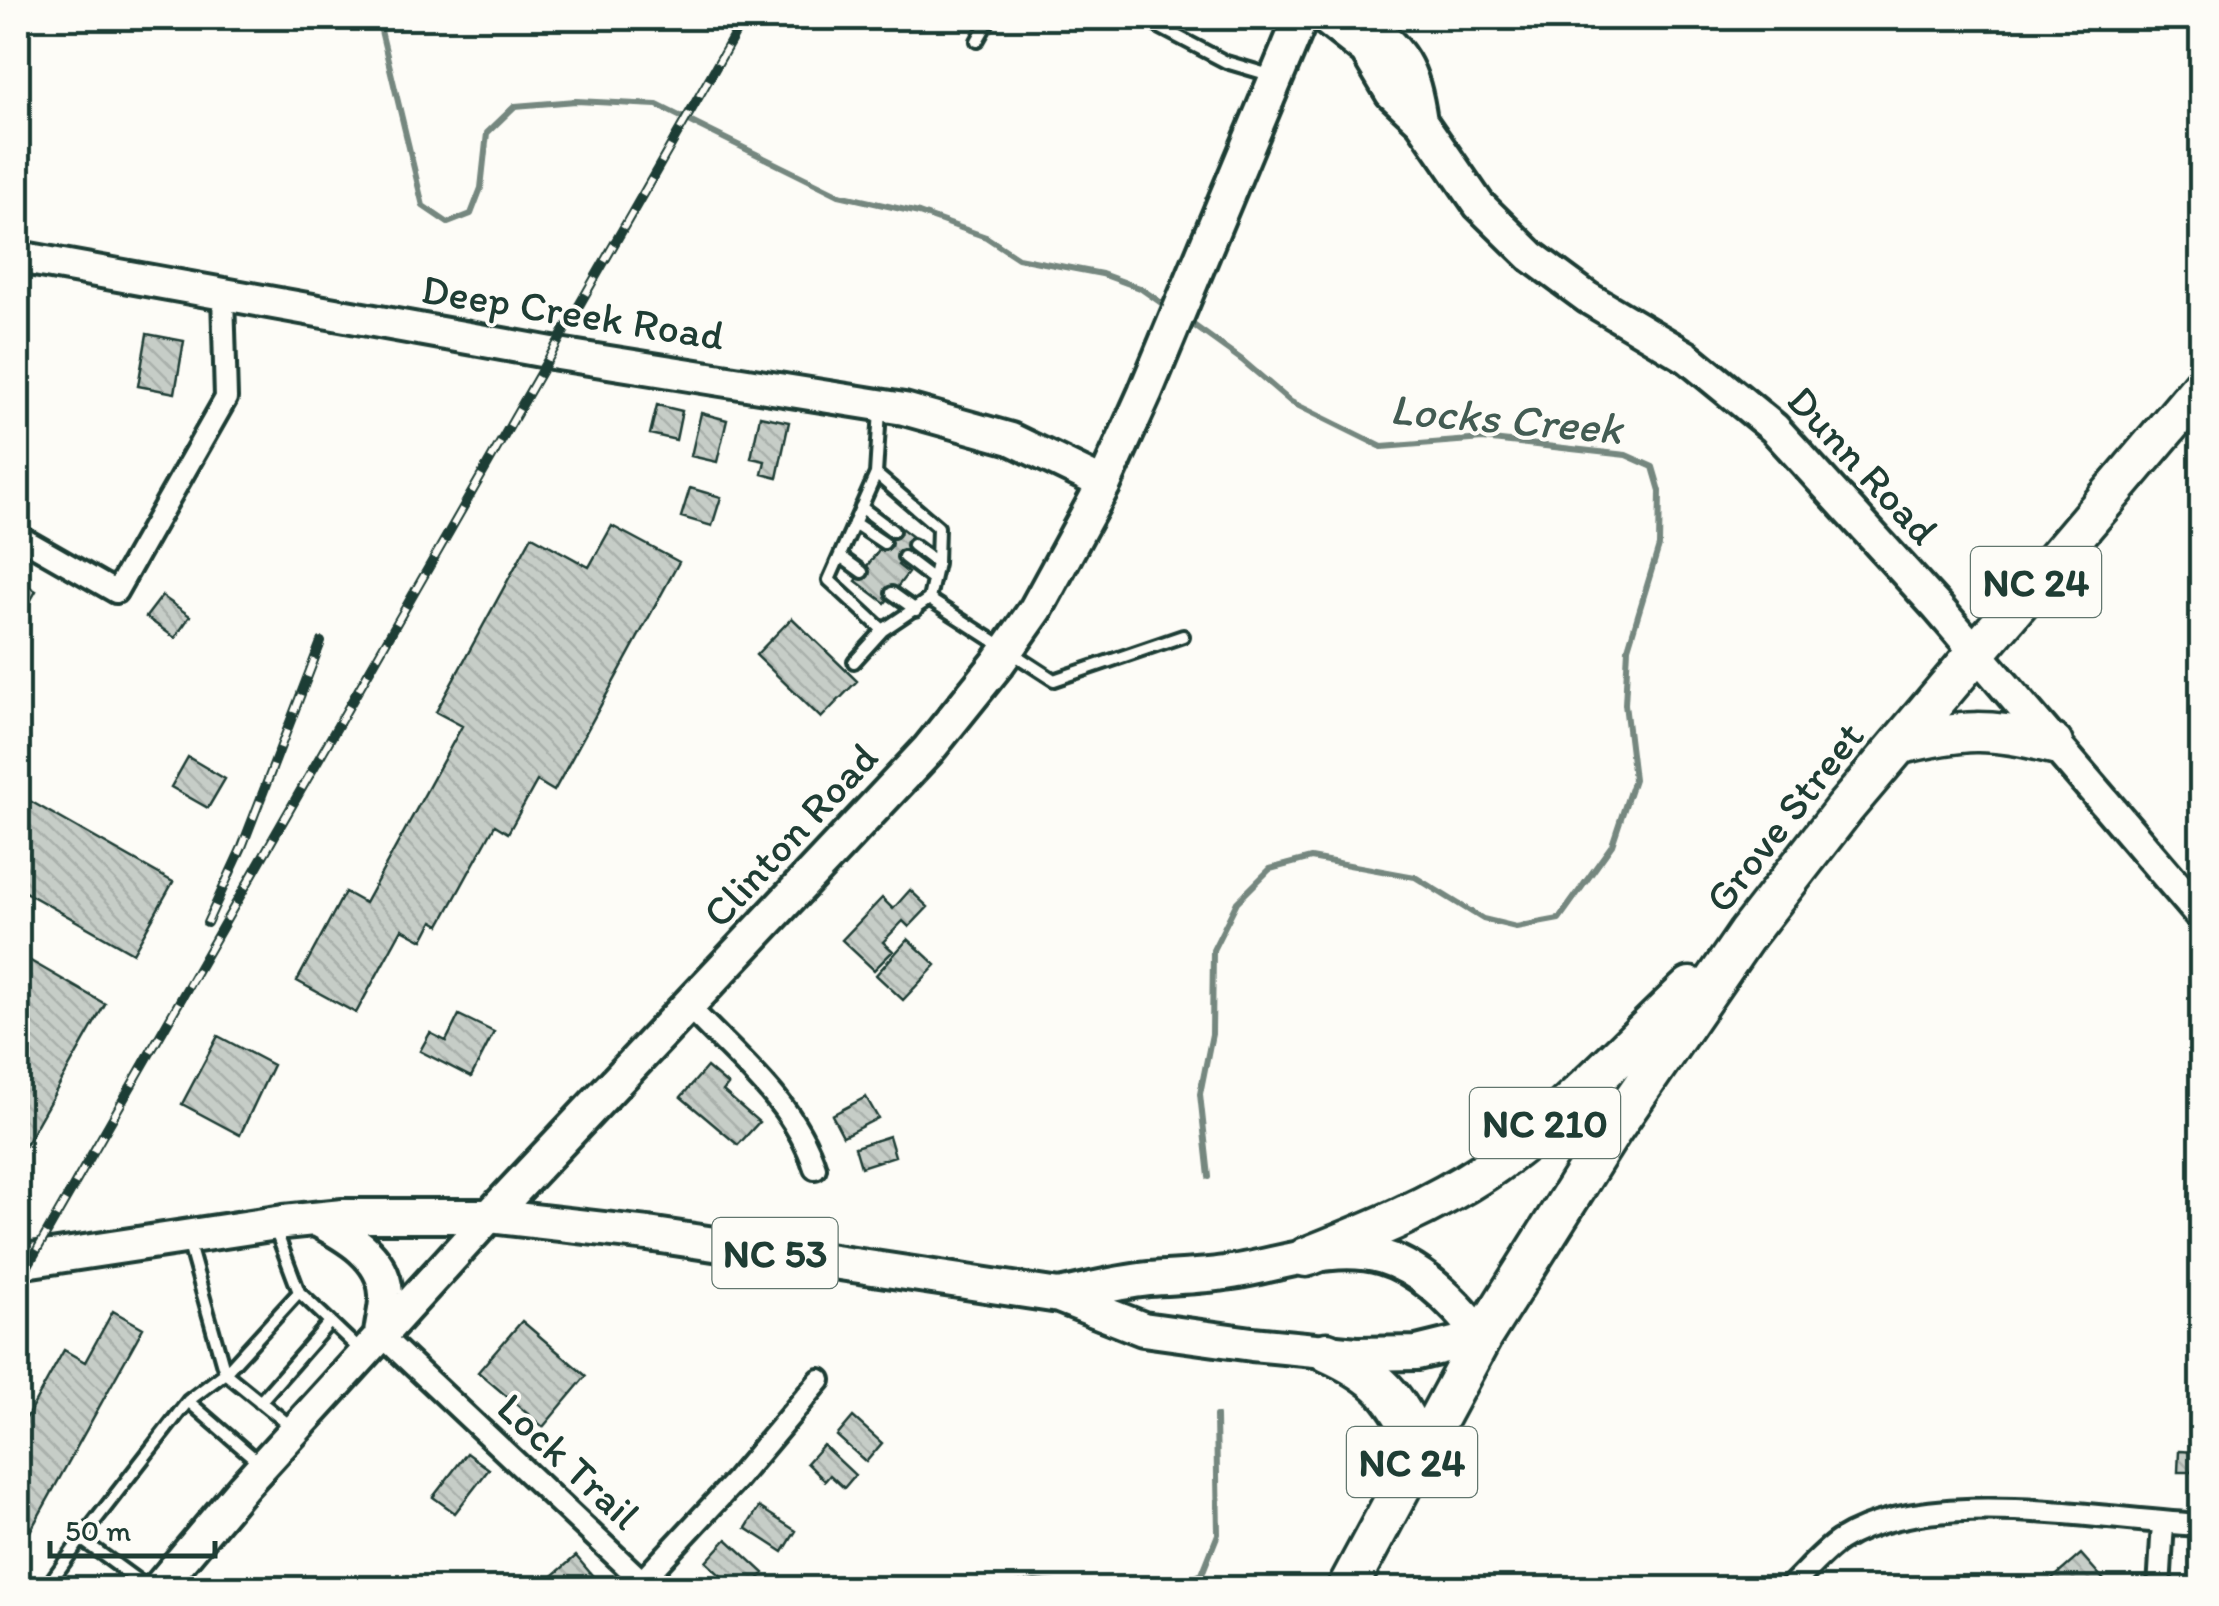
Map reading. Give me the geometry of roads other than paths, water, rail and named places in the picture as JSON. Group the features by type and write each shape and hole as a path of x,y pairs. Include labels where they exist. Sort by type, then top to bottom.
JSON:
{"highway":[{"name":"Grove Street","path":"1482,1338 1611,1132 1747,934 1975,652 2202,386"},
{"path":"1898,745 1979,730 2053,744"},
{"name":"NC 210","path":"1306,1257 1402,1219 1488,1169 1564,1106 1747,934"},
{"name":"NC 24","path":"1347,1588 1482,1338"},
{"path":"1327,1352 1367,1372 1388,1391 1420,1448"}],"main road":[{"name":"Clinton Road","path":"490,1216 928,750 1036,609 1104,484 1146,393 1301,18"},
{"name":"NC 53","path":"18,1262 273,1223 490,1216 615,1230 1059,1296 1143,1329 1327,1352 1418,1353 1482,1338 1456,1304 1392,1260 1362,1253 1306,1257 1225,1273 1146,1279 1059,1296"},
{"path":"316,1219 350,1237 374,1261 386,1292 372,1344"}],"street":[{"name":"Dunn Road","path":"1324,18 1366,51 1391,94 1421,121 1468,191 1531,256 1588,298 1687,357 1774,428 1975,652 2202,916"},
{"path":"1359,18 1404,58"},
{"name":"Dunn Road","path":"1389,18 1415,81 1421,121"},
{"name":"Deep Creek Road","path":"18,257 224,296 880,405 1012,439 1104,484"},
{"path":"18,536 116,592 226,398 224,296"},
{"path":"688,1006 785,1107 801,1132 814,1168"},
{"name":"Clinton Road","path":"158,1588 262,1466 490,1216"},
{"name":"Lock Trail","path":"372,1344 642,1581 736,1480 820,1380"},
{"path":"1789,1588 1836,1542 1887,1521 1921,1513 1981,1510 2202,1525"},
{"path":"2160,1588 2164,1523"}],"lane":[{"path":"978,41 990,18"},
{"path":"1142,18 1226,62 1276,76"},
{"path":"880,405 876,474 829,580 883,630"},
{"path":"854,662 883,630 929,600 937,563 938,528 876,474"},
{"path":"861,507 893,531"},
{"path":"854,523 884,543"},
{"path":"913,545 937,563"},
{"path":"840,556 862,572"},
{"path":"904,557 934,579"},
{"path":"892,594 916,610"},
{"path":"929,600 1054,680 1183,636"},
{"path":"273,1223 299,1292 330,1322 372,1344"},
{"path":"186,1237 225,1373 295,1430"},
{"path":"46,1588 188,1402 225,1373 299,1292"},
{"path":"260,1402 330,1322"},
{"path":"188,1402 262,1466"},
{"path":"80,1539 148,1588"}],"waterway":[{"name":"Locks Creek","path":"378,18 423,206 448,223 471,214 481,188 487,133 515,106 576,101 657,105 839,195 919,213 986,237 1018,258 1102,274 1140,288 1170,309"},
{"name":"Locks Creek","path":"1185,319 1291,402 1382,447 1483,439 1626,455 1653,467 1660,491 1659,546 1628,648 1625,704 1634,779 1612,845 1559,919 1516,927 1483,919 1415,877 1311,858 1270,869 1237,902 1213,950 1212,1034 1200,1094 1209,1177"},
{"name":"Locks Creek","path":"1173,1588 1202,1574 1218,1534 1216,1416"},
{"name":"Locks Creek","path":"996,1588 1035,1582 1104,1588"}],"railway":[{"path":"18,1283 744,18"},
{"path":"207,923 242,847 321,642"}]}
